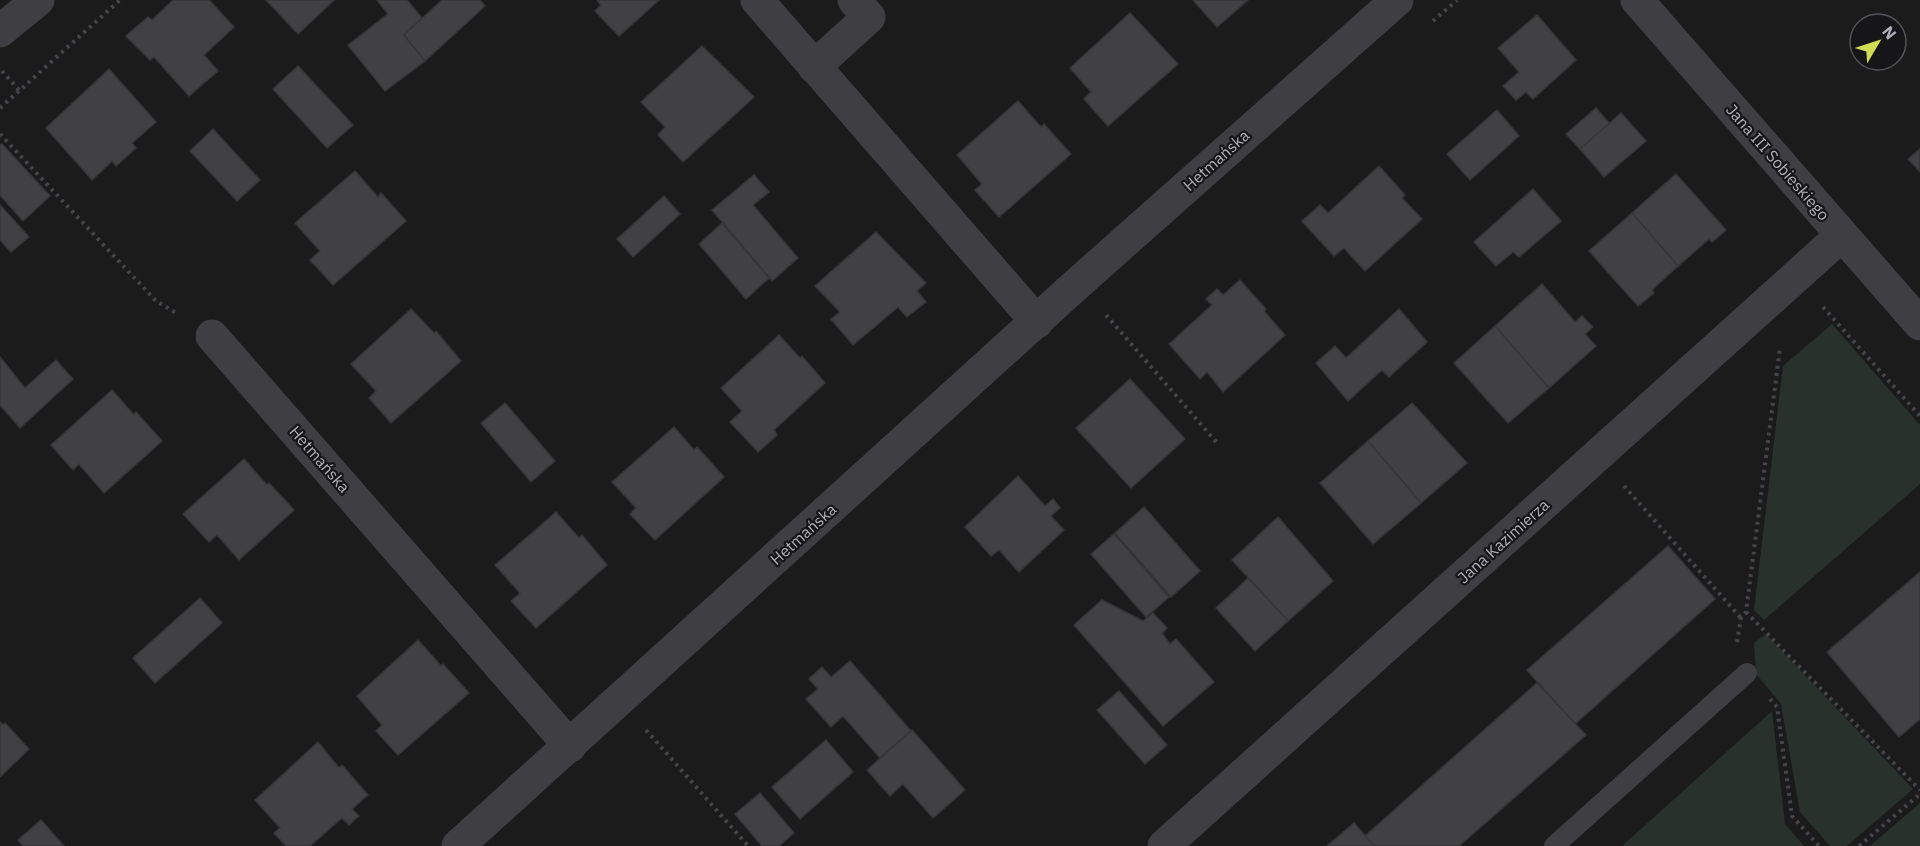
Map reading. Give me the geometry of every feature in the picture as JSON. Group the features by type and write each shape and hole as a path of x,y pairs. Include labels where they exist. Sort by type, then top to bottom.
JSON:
{"street":[{"path":"0,31 38,0"},
{"path":"757,0 1036,322"},
{"path":"814,67 869,17 854,0"},
{"name":"Hetmańska","path":"458,846 1077,284 1397,0"},
{"name":"Jana III Sobieskiego","path":"1637,0 1920,324"},
{"name":"Jana Kazimierza","path":"1164,846 1842,236"},
{"name":"Hetmańska","path":"212,336 570,746"}],"lane":[{"path":"1554,846 1747,673"}],"path":[{"path":"0,108 120,0"},
{"path":"0,68 19,90"},
{"path":"0,134 156,301 212,336"},
{"path":"1797,276 1920,416"},
{"path":"1077,284 1218,444"},
{"path":"1782,338 1746,612 1741,618 1735,658 1777,707 1792,816 1819,846"},
{"path":"1620,482 1741,618"},
{"path":"1746,612 1920,792 1859,846"},
{"path":"619,700 748,846"}],"shaded area":[{"path":"1832,324 1920,425 1920,484 1764,620 1754,610 1783,366"},
{"path":"1766,634 1913,789 1847,846 1830,846 1800,812 1781,704 1756,674 1754,643"},
{"path":"1772,711 1785,824 1804,846 1622,846"},
{"path":"1920,803 1920,846 1870,846"}],"building":[{"path":"173,0 209,0 234,27 204,55 218,71 189,96 154,57 150,60 126,36 148,17 152,20"},
{"path":"266,0 334,0 298,34"},
{"path":"377,0 407,0 422,18 404,35 425,61 385,91 348,45 388,14"},
{"path":"442,0 480,0 485,6 425,61 404,35"},
{"path":"597,0 659,0 619,36 595,11 601,5"},
{"path":"1193,0 1248,0 1217,27"},
{"path":"1130,13 1178,64 1108,126 1084,99 1091,92 1070,68"},
{"path":"1537,15 1576,60 1533,99 1526,92 1516,100 1503,86 1519,72 1498,48"},
{"path":"702,46 754,97 683,162 658,135 665,127 641,102"},
{"path":"298,66 353,125 327,148 273,89"},
{"path":"109,69 156,122 132,143 136,148 116,166 112,161 92,180 46,128"},
{"path":"1018,101 1041,127 1044,124 1071,154 999,217 975,190 982,184 957,155"},
{"path":"1596,108 1610,124 1580,149 1566,134"},
{"path":"1497,110 1519,136 1470,180 1447,154"},
{"path":"1621,113 1646,141 1604,177 1580,149"},
{"path":"213,129 260,180 237,201 190,151"},
{"path":"2,144 50,196 23,221 0,195 0,145"},
{"path":"1920,149 1920,172 1908,159"},
{"path":"1379,166 1405,195 1402,198 1422,219 1365,271 1344,248 1334,256 1302,221 1320,205 1328,213"},
{"path":"355,171 378,197 381,193 406,221 333,285 310,260 320,251 295,223"},
{"path":"1676,174 1726,230 1712,242 1709,239 1678,266 1632,213"},
{"path":"754,175 769,192 753,205 798,258 772,281 712,210"},
{"path":"1533,189 1561,221 1519,257 1513,252 1496,266 1474,242"},
{"path":"664,196 680,214 633,257 617,239"},
{"path":"0,205 29,237 11,252 0,240"},
{"path":"1632,213 1678,266 1652,290 1654,293 1638,306 1589,251"},
{"path":"722,223 769,278 746,299 699,244"},
{"path":"876,232 926,283 917,291 926,302 907,317 898,307 853,345 831,319 840,312 815,286"},
{"path":"1240,280 1285,335 1223,392 1207,372 1200,379 1169,344 1212,305 1206,299 1217,289 1223,295"},
{"path":"1542,284 1575,322 1582,316 1593,327 1585,334 1596,346 1549,388 1495,326"},
{"path":"411,309 434,333 436,331 461,361 391,423 369,398 376,391 351,364"},
{"path":"1399,309 1427,342 1389,377 1382,370 1348,401 1316,363 1335,346 1346,358"},
{"path":"1495,326 1549,388 1508,423 1454,363"},
{"path":"779,335 800,358 802,356 825,383 774,430 777,435 758,452 730,422 742,411 721,388"},
{"path":"0,357 25,388 56,360 73,379 20,428 0,405"},
{"path":"1130,379 1185,439 1131,488 1076,428"},
{"path":"112,390 162,441 104,493 79,464 73,470 51,445"},
{"path":"505,403 555,461 531,482 481,423"},
{"path":"1412,403 1467,463 1421,503 1368,441"},
{"path":"674,427 694,450 697,447 724,477 655,540 630,514 636,508 612,482"},
{"path":"1368,441 1421,503 1373,544 1320,483"},
{"path":"244,459 294,510 239,560 217,535 209,542 183,514"},
{"path":"1018,476 1045,506 1053,499 1060,508 1051,516 1064,530 1019,572 999,550 991,556 965,527"},
{"path":"1144,507 1200,571 1171,597 1115,533"},
{"path":"556,512 579,538 582,535 607,565 536,628 511,601 520,593 495,565"},
{"path":"1278,517 1333,581 1288,621 1232,560"},
{"path":"1114,534 1169,597 1146,617 1091,554"},
{"path":"1668,546 1715,599 1575,724 1527,670"},
{"path":"1920,572 1920,719 1899,737 1827,652"},
{"path":"1248,578 1288,621 1255,651 1216,608"},
{"path":"200,598 222,623 155,683 133,658"},
{"path":"1102,600 1143,621 1153,613 1167,628 1162,633 1170,644 1176,639 1214,682 1163,726 1074,625"},
{"path":"418,640 469,693 398,755 376,731 382,725 357,696"},
{"path":"850,661 911,731 880,758 843,716 831,727 806,699 818,689 809,679 822,667 831,677"},
{"path":"1537,683 1586,735 1459,846 1374,846 1365,836"},
{"path":"1119,691 1167,745 1145,764 1097,710"},
{"path":"0,722 3,725 5,723 29,749 0,777"},
{"path":"912,730 965,790 933,818 903,784 890,796 867,770"},
{"path":"826,740 853,772 800,819 772,787"},
{"path":"318,742 339,768 342,765 368,795 352,809 359,816 349,825 342,818 310,846 286,846 274,833 280,828 255,800"},
{"path":"760,793 794,833 779,846 762,846 735,814"},
{"path":"41,820 64,846 23,846 18,840"},
{"path":"1354,823 1374,846 1327,846"}]}
